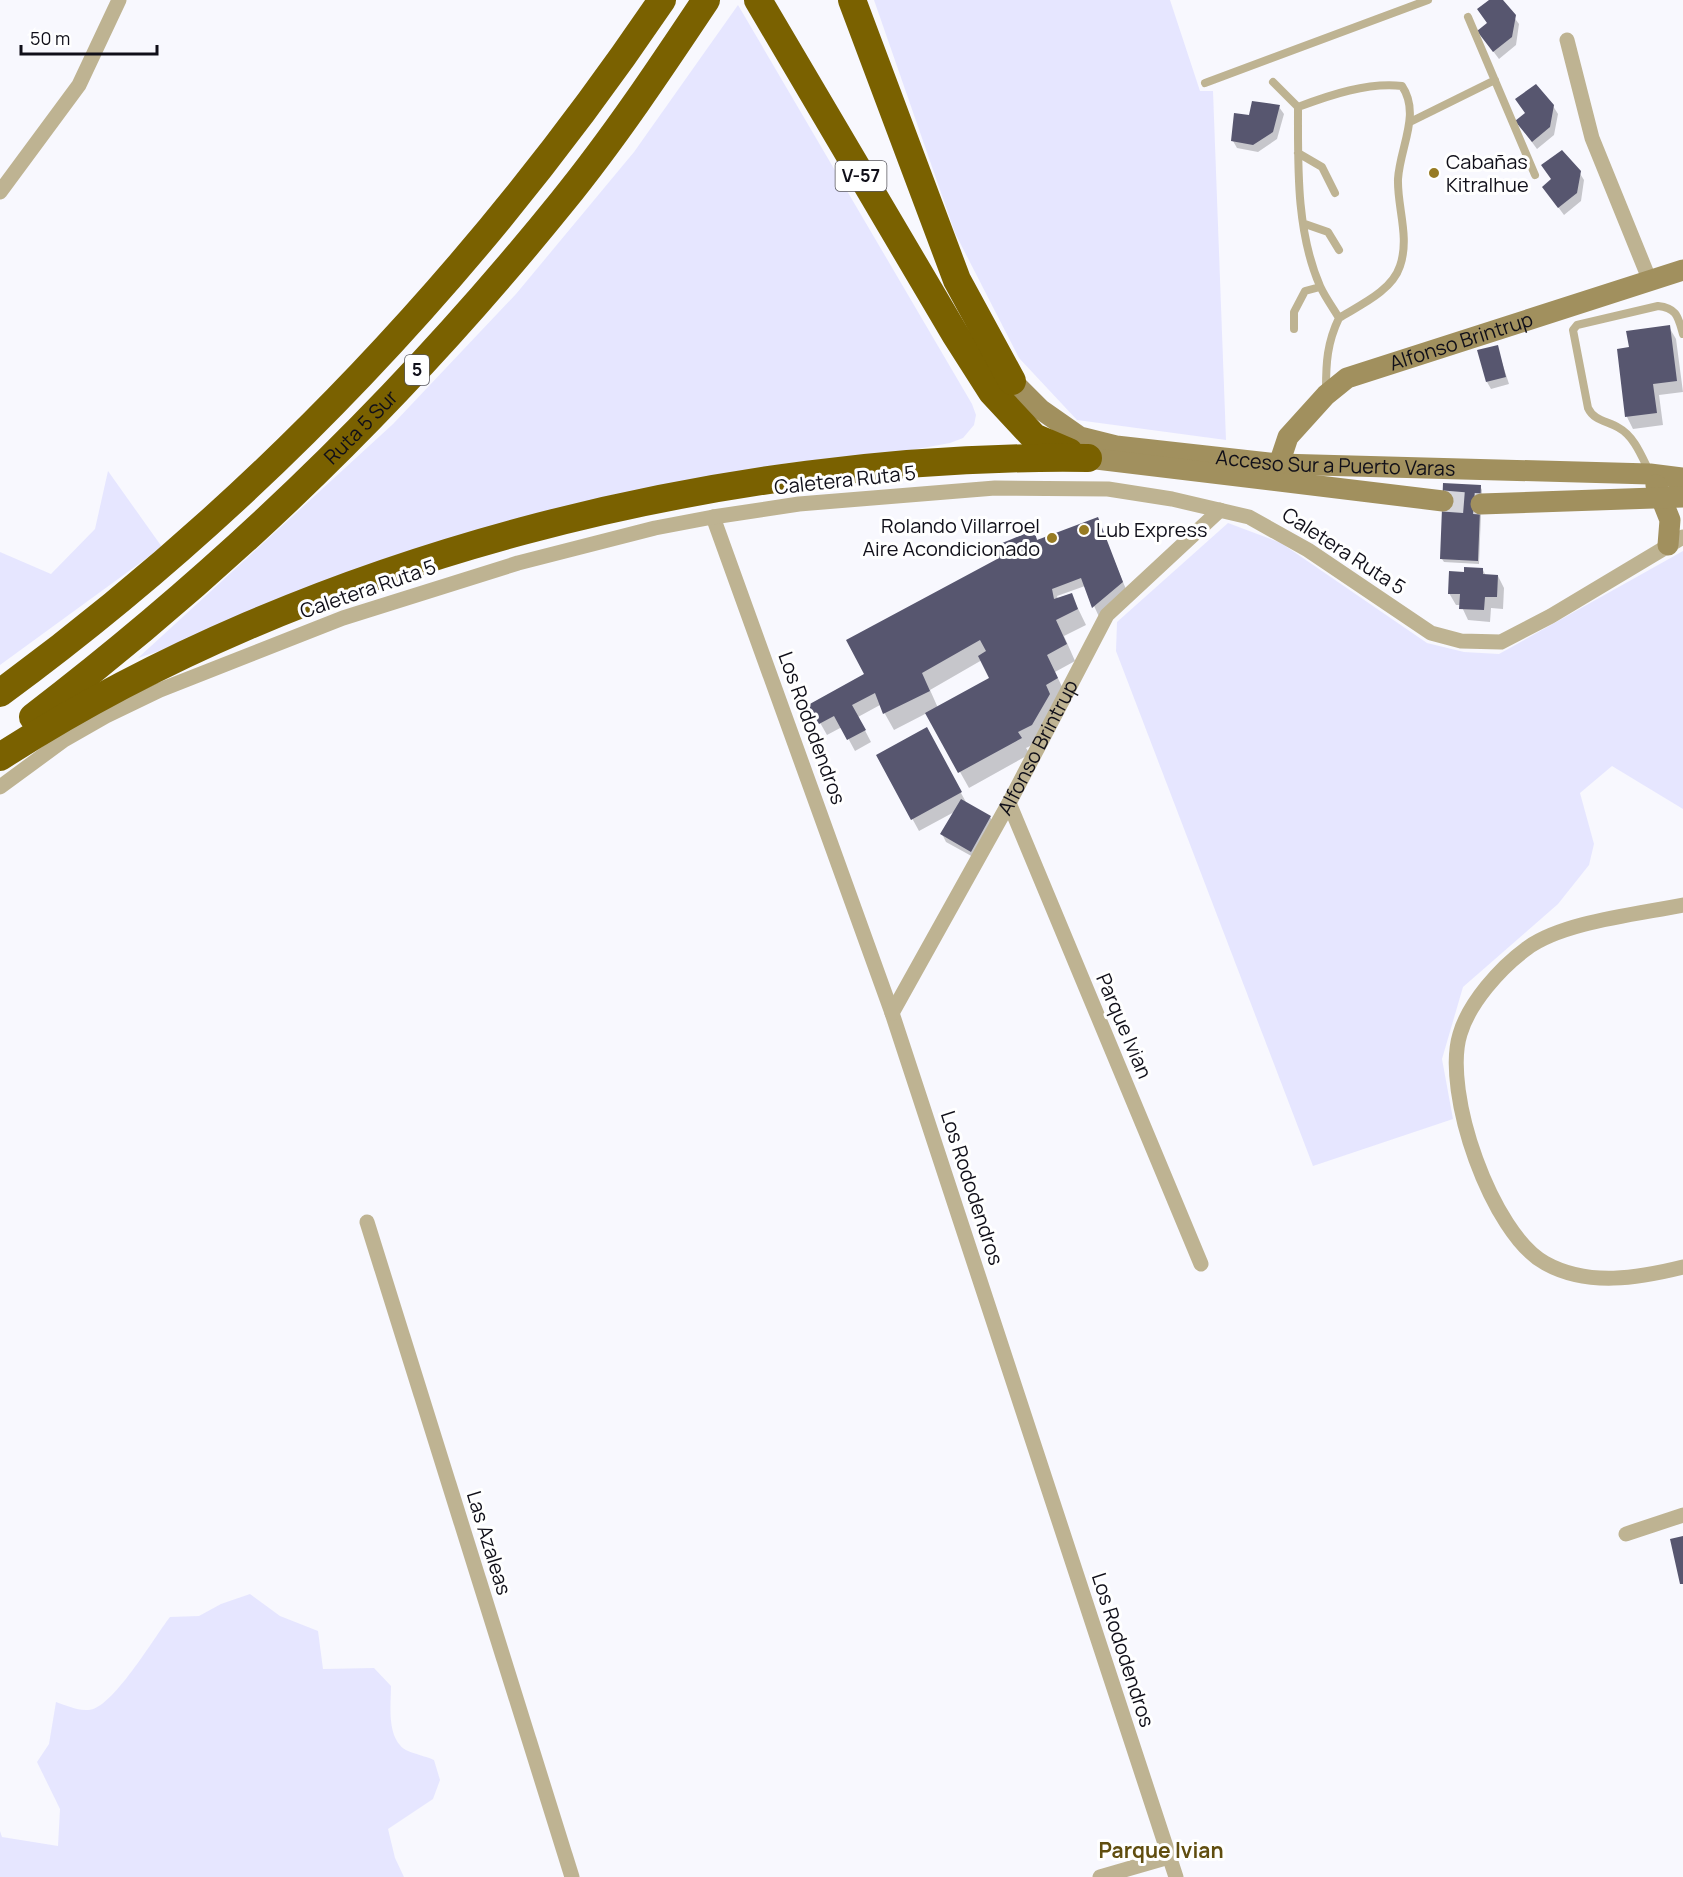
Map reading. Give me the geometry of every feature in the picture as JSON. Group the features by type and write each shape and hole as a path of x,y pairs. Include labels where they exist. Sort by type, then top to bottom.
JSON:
{"highway":[{"name":"Ruta 5 Sur","path":"0,693 54,653 172,558 233,503 346,391 507,211 593,100 663,0"},
{"name":"Ruta 5 Sur","path":"0,742 106,659 212,570 403,385 505,271 564,200 706,0"},
{"path":"852,0 957,280 1012,381"},
{"name":"V-57","path":"763,9 955,334 992,392 1034,437 1064,451 1088,458"},
{"name":"V-57","path":"955,334 1012,381"},
{"path":"0,757 100,696 205,644 339,590 457,550 518,533 685,495 807,475 892,465 1019,457 1088,458"}],"main road":[{"name":"Alfonso Brintrup","path":"1279,464 1287,437 1326,395 1347,378 1683,270"},
{"name":"Acceso Sur a Puerto Varas","path":"1012,381 1040,409 1080,437 1116,446 1279,464 1650,474 1683,478"},
{"name":"Acceso Sur a Puerto Varas","path":"1088,458 1443,501"},
{"path":"1650,474 1673,497"},
{"path":"1480,504 1673,497"},
{"path":"1673,497 1670,520 1676,541"}],"street":[{"path":"0,192 79,86 118,0"},
{"path":"1567,40 1592,138 1650,280"},
{"name":"Caletera Ruta 5","path":"0,787 64,740 117,711 160,690 343,618 518,563 655,528 799,504 995,488 1063,486 1108,489 1172,499 1249,517 1308,550 1431,633 1461,641 1501,642 1551,616 1676,541"},
{"name":"Alfonso Brintrup","path":"892,1013 1009,803 1107,615 1220,510"},
{"name":"Los Rododendros","path":"713,517 892,1013 1176,1877"},
{"name":"Parque Ivian","path":"1009,803 1201,1264"},
{"path":"1683,905 1563,931 1526,949 1492,983 1464,1023 1458,1044 1456,1072 1468,1134 1490,1191 1515,1238 1535,1257 1568,1272 1612,1279 1648,1276 1683,1267"},
{"name":"Las Azaleas","path":"367,1222 572,1877"},
{"path":"1626,1534 1683,1515"},
{"path":"1100,1877 1170,1857"}],"lane":[{"path":"1205,83 1428,0"},
{"path":"1468,17 1535,175"},
{"path":"1410,122 1495,80"},
{"path":"1273,82 1298,107 1298,182 1310,258 1320,287 1339,318"},
{"path":"1298,107 1327,96 1378,86 1402,86 1410,98 1410,122 1398,180 1404,236 1400,266 1389,285 1339,318 1329,338 1326,359 1326,395"},
{"path":"1298,153 1322,167 1335,193"},
{"path":"1305,224 1328,232 1339,250"},
{"path":"1294,329 1297,303 1305,291 1320,287"},
{"path":"1650,474 1636,447 1621,428 1592,416 1587,408 1573,330 1577,325 1658,306 1670,307 1677,313 1683,334"}],"shaded area":[{"path":"874,0 1170,0 1200,91 1213,91 1226,440 1077,420 1019,358 955,233"},
{"path":"738,5 972,404 976,415 974,425 963,438 950,443 906,451 788,463 656,487 138,658 393,424 516,294 634,152"},
{"path":"108,471 162,547 0,665 0,552 51,574 95,529"},
{"path":"1228,523 1281,543 1427,643 1464,652 1499,654 1683,551 1683,809 1612,766 1580,793 1594,844 1589,865 1558,904 1463,987 1442,1059 1453,1119 1313,1166 1116,651 1117,622"},
{"path":"250,1594 280,1616 318,1631 323,1669 374,1668 391,1686 392,1729 400,1745 406,1750 434,1760 440,1780 433,1799 388,1829 395,1858 404,1877 0,1877 0,1831 2,1837 58,1846 60,1809 37,1762 49,1744 56,1702 84,1710 98,1707 109,1698 132,1671 170,1617 199,1616 221,1604"}],"building":[{"path":"1489,0 1503,0 1516,15 1512,37 1493,52 1477,31 1487,23 1477,9"},
{"path":"1536,84 1554,105 1550,127 1532,142 1515,121 1525,113 1515,99"},
{"path":"1252,101 1280,105 1273,132 1253,145 1231,141 1234,113 1249,115"},
{"path":"1562,150 1581,171 1577,193 1558,208 1542,187 1551,179 1541,165"},
{"path":"1670,325 1677,381 1653,384 1657,413 1625,417 1617,349 1629,347 1626,331"},
{"path":"1498,345 1506,377 1486,382 1477,350"},
{"path":"1443,483 1481,485 1478,561 1440,559"},
{"path":"1098,517 1123,582 1092,608 1081,578 1052,589 1054,599 1072,593 1078,609 1056,620 1067,644 1047,655 1058,678 1046,685 1050,694 1032,725 1018,732 1022,738 958,773 925,713 989,678 978,656 986,651 980,640 922,673 930,691 883,714 875,693 852,705 866,730 847,740 834,716 819,724 808,705 864,674 846,640 999,558 995,546 1034,530 1037,540"},
{"path":"1464,567 1483,568 1483,574 1498,575 1497,597 1485,597 1484,610 1459,609 1460,594 1448,594 1449,571 1464,572"},
{"path":"927,727 962,792 911,820 876,755"},
{"path":"961,799 991,816 971,852 940,834"},
{"path":"1683,1536 1683,1584 1680,1584 1670,1539"}],"tunnel":[{"path":"1443,501 1481,504"}],"place":[{"name":"Cabañas Kitralhue","path":"1434,173"},
{"name":"Lub Express","path":"1084,530"},
{"name":"Rolando Villarroel Aire Acondicionado","path":"1052,538"}],"district":[{"name":"Parque Ivian","path":"1161,1851"}]}
